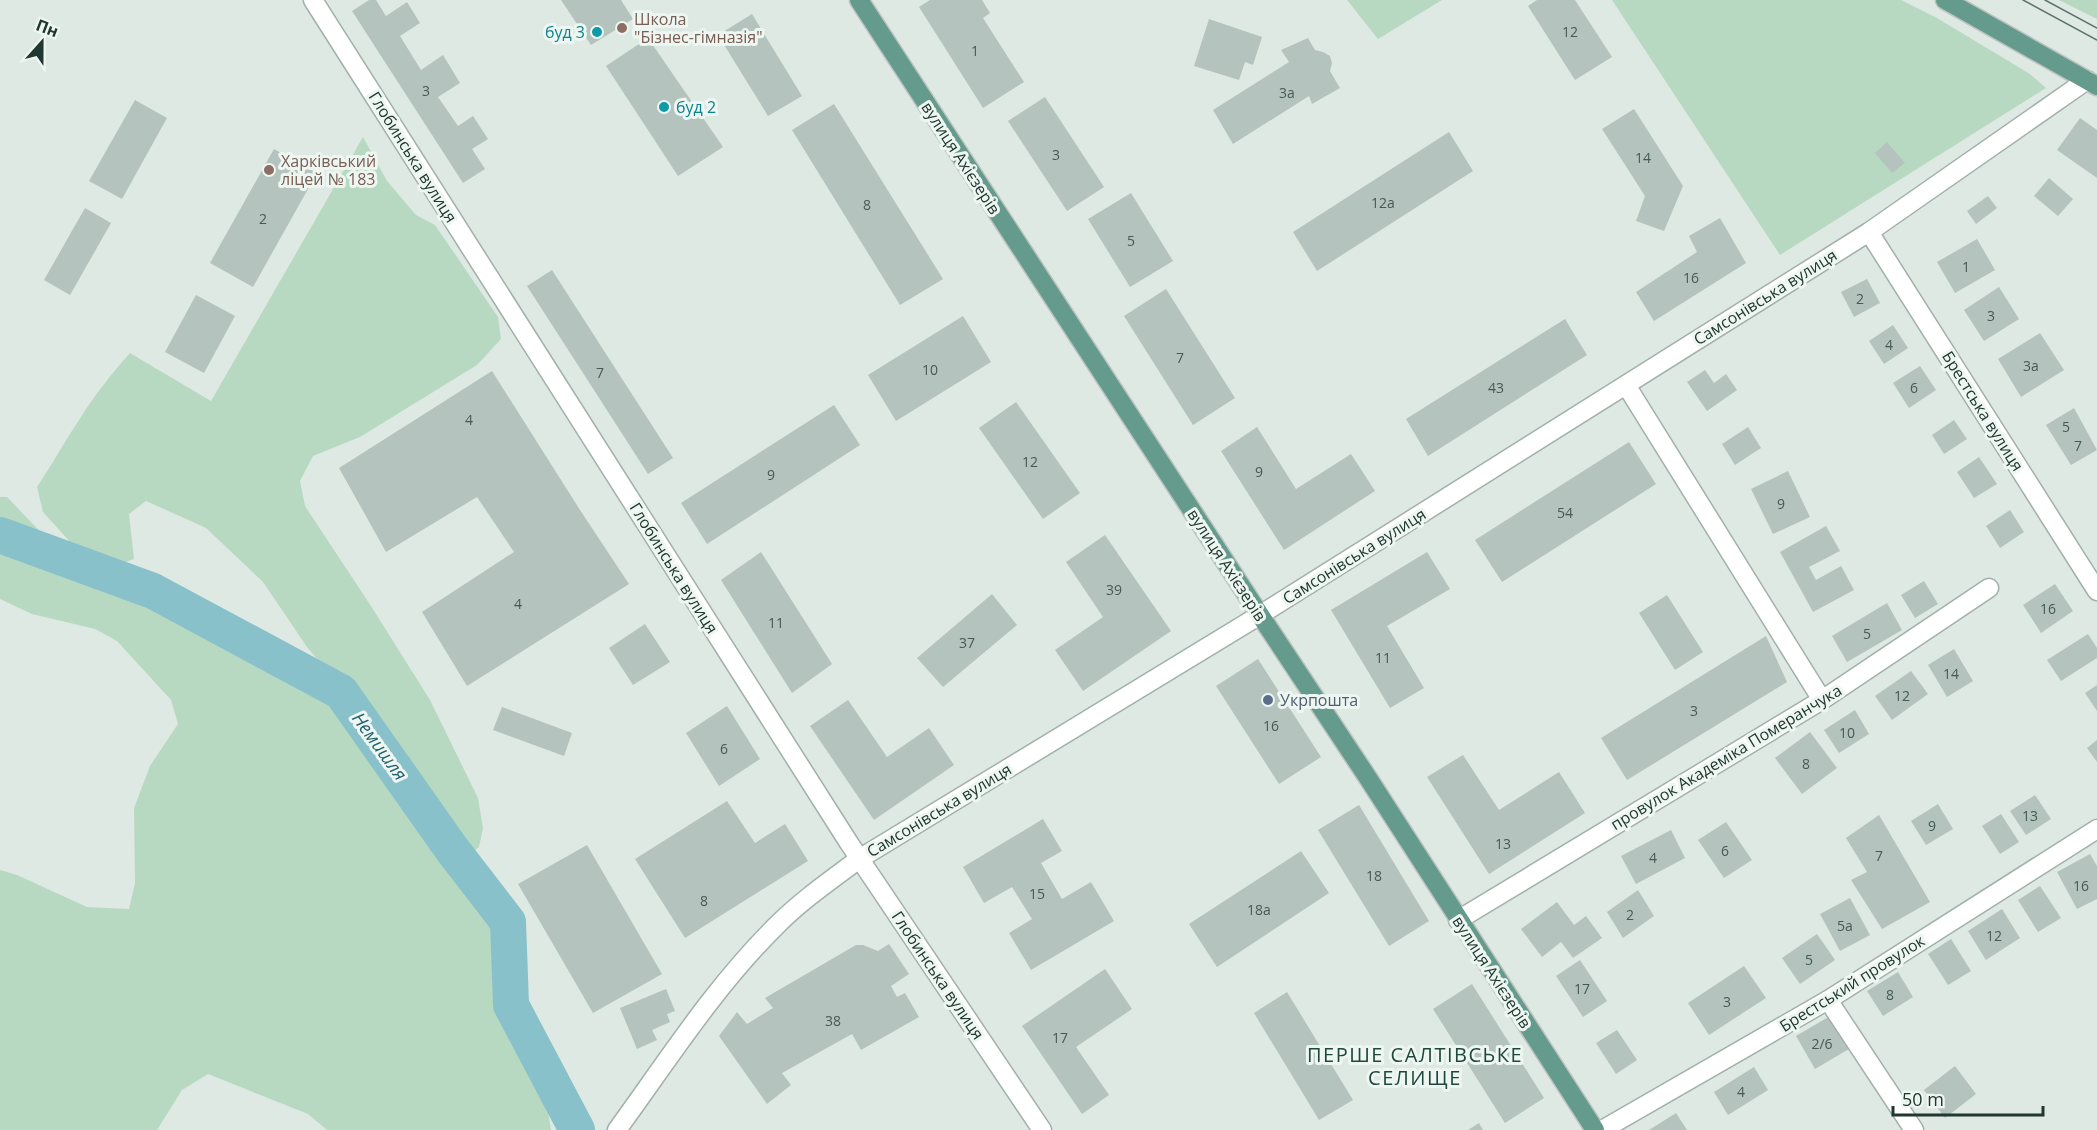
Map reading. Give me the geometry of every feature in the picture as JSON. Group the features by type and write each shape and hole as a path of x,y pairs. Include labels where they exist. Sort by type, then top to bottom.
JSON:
{"main road":[{"name":"вулиця Ахієзерів","path":"859,0 1368,778 1595,1130"},
{"path":"1948,1 2092,83"}],"street":[{"name":"Глобинська вулиця","path":"313,0 859,859 1042,1130"},
{"name":"Самсонівська вулиця","path":"617,1130 736,969 777,925 809,896 859,859 1260,615 1626,385 1869,232 2092,83"},
{"name":"Брестська вулиця","path":"1869,232 2097,591"},
{"path":"1626,385 1822,700"},
{"name":"провулок Академіка Померанчука","path":"1458,920 1822,700 1989,588"},
{"name":"Брестський провулок","path":"1602,1130 1828,1000 2097,829"},
{"path":"1828,1000 1914,1130"}],"green space":[{"path":"1347,0 1442,0 1378,39"},
{"path":"1612,0 1901,0 1937,18 2030,74 2046,88 1780,255"},
{"path":"2059,0 2097,0 2097,19"},
{"path":"363,137 387,181 416,215 435,225 498,317 501,339 477,365 360,437 313,456 300,481 305,506 430,700 478,798 483,828 479,847 470,854 458,844 357,700 336,682 307,647 263,582 206,528 146,501 129,514 134,559 111,567 71,543 43,512 37,487 91,402 130,353 211,401"},
{"path":"0,497 7,497 78,574 147,601 255,653 339,705 498,925 503,1017 547,1104 551,1130 327,1130 308,1114 208,1074 182,1090 157,1130 0,1130 0,870 17,875 87,907 129,909 135,883 134,808 150,766 178,724 171,700 117,641 95,629 32,614 0,599"}],"building":[{"path":"369,0 376,0 386,16 407,2 420,23 400,36 421,70 443,55 460,83 438,97 458,126 473,116 488,139 472,149 485,169 463,183 352,11"},
{"name":"буд 3","path":"561,0 621,0 633,19 591,45"},
{"path":"930,0 982,0 990,13 983,18 1024,82 983,108 919,7"},
{"path":"1537,0 1575,0 1612,57 1575,80 1528,6"},
{"path":"752,14 802,96 768,116 718,35"},
{"path":"1209,19 1262,37 1253,65 1245,62 1239,80 1194,66"},
{"name":"буд 2","path":"648,38 723,147 678,176 606,66"},
{"path":"1308,38 1315,50 1330,56 1332,63 1330,71 1340,88 1312,104 1309,96 1233,144 1213,110 1289,62 1281,50"},
{"path":"1045,97 1104,187 1067,211 1008,121"},
{"path":"135,100 167,118 122,199 89,181"},
{"path":"834,104 943,279 900,305 792,130"},
{"path":"1634,109 1683,186 1664,231 1636,221 1645,196 1602,129"},
{"path":"2080,118 2097,130 2097,178 2057,150"},
{"path":"1449,132 1473,171 1317,271 1293,232"},
{"path":"1887,142 1905,163 1892,173 1875,153"},
{"path":"274,149 317,173 253,287 210,263"},
{"path":"2049,178 2073,199 2058,216 2034,196"},
{"path":"1131,193 1173,261 1130,287 1088,219"},
{"path":"1988,196 1997,208 1976,224 1967,211"},
{"path":"85,208 111,223 70,295 44,280"},
{"path":"1720,218 1746,263 1654,321 1636,292 1697,252 1689,236"},
{"path":"1977,239 1995,270 1955,293 1937,262"},
{"path":"552,270 673,458 648,474 527,286"},
{"path":"1867,279 1880,303 1854,317 1841,292"},
{"path":"1999,287 2019,319 1984,341 1964,310"},
{"path":"1166,289 1235,398 1193,425 1124,316"},
{"path":"196,295 235,316 204,373 165,352"},
{"path":"963,316 991,362 896,421 868,375"},
{"path":"1565,319 1587,355 1428,456 1406,419"},
{"path":"1893,325 1908,348 1884,364 1869,341"},
{"path":"2040,333 2064,370 2021,397 1998,359"},
{"path":"1920,366 1936,390 1909,408 1893,383"},
{"path":"1705,370 1714,383 1726,374 1737,390 1707,411 1687,382"},
{"path":"492,371 629,584 467,686 422,612 514,552 477,497 386,552 339,468"},
{"path":"1016,402 1080,493 1043,519 979,428"},
{"path":"834,405 860,445 707,544 681,503"},
{"path":"2074,408 2097,450 2071,465 2046,425"},
{"path":"1954,420 1967,439 1944,454 1932,435"},
{"path":"1257,427 1296,489 1351,454 1375,491 1284,550 1221,451"},
{"path":"1748,427 1761,448 1735,465 1722,444"},
{"path":"1629,442 1656,484 1502,582 1475,540"},
{"path":"1979,457 1997,484 1974,498 1957,472"},
{"path":"1788,471 1810,517 1773,534 1751,489"},
{"path":"2010,510 2024,532 2000,548 1986,526"},
{"path":"1826,526 1840,551 1809,567 1816,580 1841,566 1854,590 1813,612 1780,552"},
{"path":"1105,535 1171,631 1083,691 1055,650 1103,617 1066,562"},
{"path":"761,552 832,664 792,693 721,580"},
{"path":"1427,552 1450,589 1387,626 1424,688 1390,708 1331,610"},
{"path":"1924,581 1938,604 1915,618 1901,595"},
{"path":"2055,584 2073,611 2041,633 2023,605"},
{"path":"992,594 1017,625 943,687 917,658"},
{"path":"1667,595 1703,652 1675,670 1639,613"},
{"path":"1887,603 1902,630 1847,662 1832,636"},
{"path":"645,624 670,662 633,685 609,648"},
{"path":"2088,634 2097,648 2097,658 2061,681 2047,660"},
{"path":"1766,636 1787,682 1627,780 1601,738"},
{"path":"1954,649 1973,681 1947,697 1928,665"},
{"path":"1258,659 1321,757 1279,784 1216,686"},
{"path":"1911,671 1928,694 1892,720 1875,696"},
{"path":"2097,685 2097,711 2085,693"},
{"path":"848,700 887,757 929,728 954,765 874,820 810,726"},
{"path":"727,706 760,759 719,786 686,733"},
{"path":"502,707 572,733 564,756 493,730"},
{"path":"1855,710 1869,734 1839,753 1824,730"},
{"path":"1810,732 1837,768 1802,794 1775,758"},
{"path":"2097,740 2097,762 2087,748"},
{"path":"1463,755 1499,810 1559,772 1585,813 1489,874 1427,777"},
{"path":"2035,795 2051,819 2026,835 2010,811"},
{"path":"727,801 755,843 785,824 808,861 685,938 635,859"},
{"path":"1938,804 1953,829 1926,845 1911,821"},
{"path":"1359,805 1429,921 1389,946 1318,830"},
{"path":"2001,814 2019,842 2000,854 1982,826"},
{"path":"1879,815 1930,902 1882,929 1851,880 1867,872 1846,838"},
{"path":"1043,819 1062,851 1041,863 1062,899 1091,882 1114,921 1031,970 1009,933 1032,919 1012,887 984,903 963,867"},
{"path":"1726,822 1752,860 1724,878 1698,840"},
{"path":"1671,830 1685,858 1636,884 1621,856"},
{"path":"587,845 662,974 593,1013 518,884"},
{"path":"1301,851 1329,893 1217,967 1189,924"},
{"path":"2090,854 2097,866 2097,899 2077,909 2057,872"},
{"path":"2040,886 2061,918 2038,932 2018,900"},
{"path":"1638,890 1654,916 1623,938 1607,912"},
{"path":"1850,898 1870,935 1840,951 1820,914"},
{"path":"1557,902 1574,925 1586,916 1602,938 1573,958 1561,942 1542,957 1521,929"},
{"path":"2002,909 2020,938 1986,960 1968,931"},
{"path":"1817,934 1835,960 1800,984 1782,958"},
{"path":"1951,939 1971,971 1948,985 1928,954"},
{"path":"889,944 909,974 891,986 897,997 905,993 919,1017 861,1050 852,1034 782,1073 791,1085 767,1104 719,1036 737,1012 747,1024 773,1008 765,998 856,945 863,945 878,951"},
{"path":"1580,960 1607,1001 1583,1017 1556,976"},
{"path":"1744,966 1766,998 1709,1035 1688,1003"},
{"path":"1105,969 1132,1009 1076,1047 1109,1095 1082,1114 1022,1026"},
{"path":"1898,972 1913,997 1883,1016 1867,991"},
{"path":"1472,984 1544,1098 1505,1123 1433,1009"},
{"path":"666,989 675,1011 667,1014 670,1022 652,1030 657,1040 637,1049 620,1008"},
{"path":"1287,992 1353,1100 1319,1120 1254,1013"},
{"path":"1830,1016 1849,1049 1815,1069 1796,1036"},
{"path":"1617,1030 1637,1060 1616,1074 1596,1043"},
{"path":"1955,1066 1976,1094 1945,1118 1924,1090"},
{"path":"1754,1067 1768,1090 1728,1115 1714,1092"},
{"path":"1676,1113 1687,1130 1649,1130"},
{"path":"1479,1123 1483,1130 1468,1130"}],"waterway":[{"name":"Немишля","path":"0,535 153,591 341,692 451,848 508,922 511,1005 577,1130"}],"tram line":[{"path":"2023,0 2097,40"},
{"path":"2045,0 2097,28"}],"place":[{"name":"Школа \"Бізнес-гімназія\"","path":"622,28"},
{"name":"буд 3","path":"597,32"},
{"name":"буд 2","path":"664,107"},
{"name":"Харківський ліцей № 183","path":"269,170"},
{"name":"Укрпошта","path":"1268,700"}],"district":[{"name":"ПЕРШЕ САЛТІВСЬКЕ СЕЛИЩЕ","path":"1415,1066"}]}
